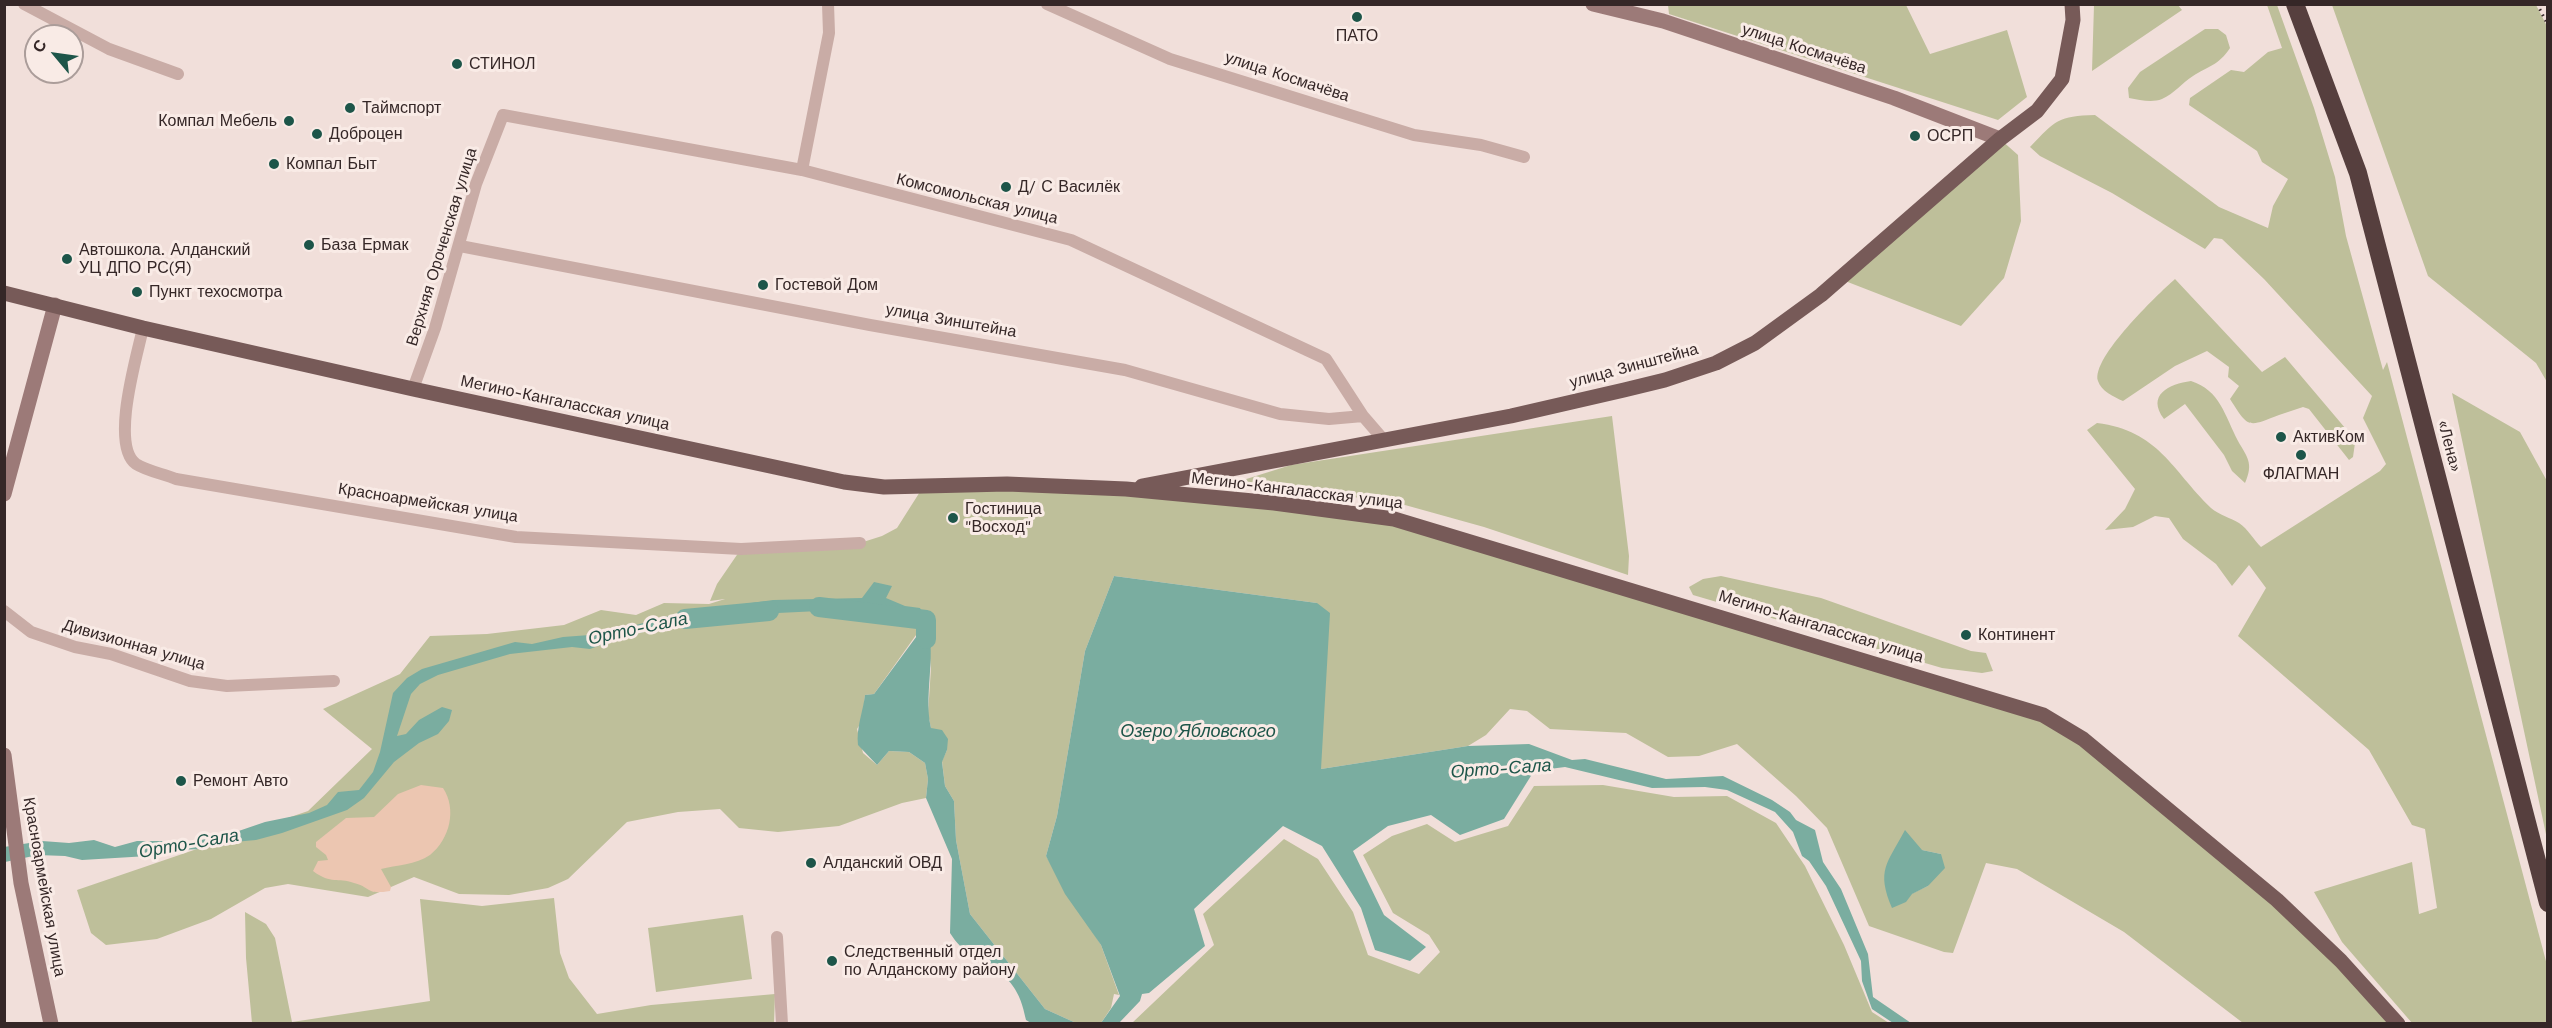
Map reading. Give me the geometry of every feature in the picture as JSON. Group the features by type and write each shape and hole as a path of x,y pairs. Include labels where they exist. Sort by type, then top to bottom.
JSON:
{"highway":[{"name":"«Лена»","path":"2295,4 2358,173 2547,903"}],"main road":[{"name":"улица Зинштейна","path":"1382,438 1511,416 1665,380 1716,363 1755,343 1821,295 2000,139 2037,111 2062,79 2073,20 2072,4"},
{"name":"Мегино-Кангаласская улица","path":"4,293 143,328 413,389 844,482 884,487 1007,484 1126,489 1274,503 1394,519 2043,715 2083,739 2277,900 2341,961 2398,1023"},
{"name":"Мегино-Кангаласская улица","path":"1126,489 1382,438"}],"street":[{"path":"24,4 109,49 178,74"},
{"path":"802,170 828,33 828,4"},
{"name":"улица Космачёва","path":"1047,4 1050,8 1140,44 1170,59 1414,135 1481,145 1524,157"},
{"name":"улица Космачёва","path":"1593,4 1674,24 1894,98 2000,139"},
{"name":"Комсомольская улица","path":"503,115 802,170 1071,240 1326,358 1363,416 1382,438"},
{"name":"Верхняя Ороченская улица","path":"413,389 435,328 476,184 503,115"},
{"name":"улица Зинштейна","path":"460,246 870,325 1125,370 1280,414 1329,419 1363,416"},
{"path":"4,494 55,305"},
{"name":"Красноармейская улица","path":"143,328 124,416 126,450 135,463 176,479 516,537 741,549 860,543"},
{"name":"Дивизионная улица","path":"4,611 31,632 75,647 111,654 190,681 227,687 334,681"},
{"name":"Красноармейская улица","path":"4,755 14,840 51,1023"},
{"path":"777,937 782,1023"}],"green space":[{"path":"1668,5 1906,5 1930,54 2007,30 2027,97 1998,120 1669,14"},
{"path":"2094,5 2178,5 2182,10 2092,71"},
{"path":"2267,5 2277,5 2314,108 2335,177 2346,236 2383,370 2387,362 2547,965 2547,1023 2412,1023 2342,942 2314,892 2412,862 2419,914 2437,908 2425,829 2412,825 2369,750 2238,636 2266,588 2249,565 2232,586 2216,564 2183,539 2169,518 2155,516 2133,527 2105,530 2125,509 2135,489 2087,430 2097,423 2118,427 2150,443 2211,508 2242,525 2261,547 2380,471 2386,464 2363,418 2372,396 2264,279 2222,239 2214,238 2205,249 2112,193 2040,156 2030,147 2058,121 2065,118 2095,115 2219,207 2268,228 2273,206 2288,179 2262,162 2257,151 2189,105 2190,98 2231,70 2244,72 2268,52 2282,48"},
{"path":"2332,5 2536,5 2548,28 2547,382 2536,363 2428,276"},
{"path":"2205,29 2218,29 2226,35 2230,48 2221,59 2162,99 2150,101 2129,98 2128,88 2140,72"},
{"path":"2000,139 2018,155 2021,221 2004,278 1961,326 1840,279"},
{"path":"2175,279 2262,372 2285,357 2351,435 2355,443 2353,457 2349,460 2309,409 2303,407 2261,422 2250,423 2241,416 2230,399 2239,386 2228,377 2229,367 2207,351 2175,366 2123,401 2102,388 2098,381 2099,371 2115,343 2154,298"},
{"path":"2191,381 2209,391 2225,413 2248,460 2249,470 2245,483 2232,471 2224,455 2185,404 2164,419 2159,411 2158,403 2162,392 2175,385"},
{"path":"2452,393 2520,432 2547,481 2547,839"},
{"path":"1612,416 1629,556 1628,575 1484,527 1387,500 1224,486 1291,465"},
{"path":"1007,484 1394,519 2043,715 2277,900 2398,1023 2243,1023 2124,932 2017,869 1986,863 1953,953 1944,952 1869,926 1827,828 1796,796 1737,744 1699,756 1668,757 1626,733 1550,729 1527,711 1510,709 1486,735 1468,746 1321,769 1317,603 1114,576 1085,651 1057,816 1046,856 1101,945 1119,995 1114,994 1111,1008 1101,1023 1076,1023 1045,1009 970,914 956,840 954,801 945,786 942,761 947,750 931,728 928,714 931,668 926,621 874,694 865,695 862,721 857,729 863,753 877,765 889,751 909,752 925,763 928,779 926,798 902,803 839,826 778,832 739,828 720,809 678,812 627,822 568,879 548,888 509,895 459,894 414,877 368,897 288,884 265,888 211,919 157,939 106,945 91,933 77,890 308,811 372,749 323,709 400,674 430,636 487,634 564,625 601,610 636,615 664,603 709,604 725,599 710,601 717,584 741,549 860,543 882,536 897,528 923,487","holes":["1922,850 1941,854 1928,886 1911,894"]},
{"path":"1721,576 1821,598 1971,651 1986,653 1993,671 1982,673 1942,668 1693,595 1689,587 1703,579"},
{"path":"1603,785 1674,797 1727,796 1776,823 1805,866 1844,945 1872,1012 1889,1023 1132,1023 1214,945 1203,914 1284,839 1318,859 1353,912 1368,955 1419,974 1440,952 1429,935 1393,913 1363,855 1392,836 1427,824 1455,842 1508,826 1534,786"},
{"path":"554,898 560,953 569,978 597,1014 651,1005 775,994 774,1023 252,1023 246,958 245,912 266,924 275,938 292,1022 430,1001 420,899 482,906"},
{"path":"743,915 752,979 656,992 648,928"}],"sand":[{"path":"421,785 443,788 450,805 447,832 430,855 412,863 381,869 391,887 390,891 373,892 348,881 325,878 313,871 318,861 328,860 326,855 316,847 316,842 346,818 374,817 398,794"}],"water":[{"name":"Озеро Ябловского","path":"1114,576 1317,603 1330,613 1321,769 1468,746 1529,744 1572,760 1585,759 1666,779 1723,776 1772,800 1790,812 1796,820 1815,830 1823,862 1841,889 1868,954 1873,997 1911,1023 1893,1023 1872,1009 1862,981 1861,961 1826,886 1809,861 1802,856 1793,832 1775,812 1727,790 1705,787 1652,788 1565,767 1534,771 1504,819 1460,835 1431,815 1388,826 1353,851 1384,915 1426,947 1410,961 1375,950 1361,908 1322,846 1283,826 1194,909 1205,946 1149,993 1142,994 1140,1001 1119,1023 1101,1023 1120,996 1101,945 1065,894 1046,856 1057,816 1085,651"},
{"path":"874,582 892,586 886,598 905,606 920,608 926,621 931,651 929,713 931,728 942,730 948,739 947,750 942,762 945,786 954,801 956,840 970,914 1045,1009 1076,1023 1031,1023 1026,1020 1021,1000 1013,986 1004,976 960,946 950,933 952,859 926,798 928,779 925,763 909,752 889,751 877,765 858,745 865,695 874,694 922,629 915,613 892,607 858,605 840,610 757,614 721,612 624,637 590,649 572,647 510,654 438,675 420,684 411,694 397,736 406,734 419,720 442,707 452,710 449,721 438,734 419,743 394,762 364,798 347,810 282,833 256,840 223,843 203,849 173,850 148,856 82,860 65,856 38,855 5,862 4,847 42,841 69,843 94,840 115,847 137,841 195,841 224,836 265,822 309,813 327,805 338,792 359,790 373,772 380,752 393,693 407,678 422,669 515,642 532,644 563,637 603,634 680,613 773,600 862,598"},
{"path":"1905,830 1922,850 1941,854 1945,868 1928,886 1912,894 1906,902 1892,908 1884,876 1889,860"}],"waterway":[{"name":"Орто-Сала","path":"819,607 926,620 926,639"},
{"name":"Орто-Сала","path":"685,619 769,611"}],"railway":[{"path":"2537,4 2548,25"}],"place":[{"name":"ПАТО","path":"1357,17"},
{"name":"СТИНОЛ","path":"457,64"},
{"name":"Таймспорт","path":"350,108"},
{"name":"Компал Мебель","path":"289,121"},
{"name":"Доброцен","path":"317,134"},
{"name":"ОСРП","path":"1915,136"},
{"name":"Компал Быт","path":"274,164"},
{"name":"Д/ С Василёк","path":"1006,187"},
{"name":"База Ермак","path":"309,245"},
{"name":"Автошкола. Алданский УЦ ДПО РС(Я)","path":"67,259"},
{"name":"Гостевой Дом","path":"763,285"},
{"name":"Пункт техосмотра","path":"137,292"},
{"name":"АктивКом","path":"2281,437"},
{"name":"ФЛАГМАН","path":"2301,455"},
{"name":"Гостиница \"Восход\"","path":"953,518"},
{"name":"Континент","path":"1966,635"},
{"name":"Ремонт Авто","path":"181,781"},
{"name":"Алданский ОВД","path":"811,863"},
{"name":"Следственный отдел по Алданскому району","path":"832,961"}]}
